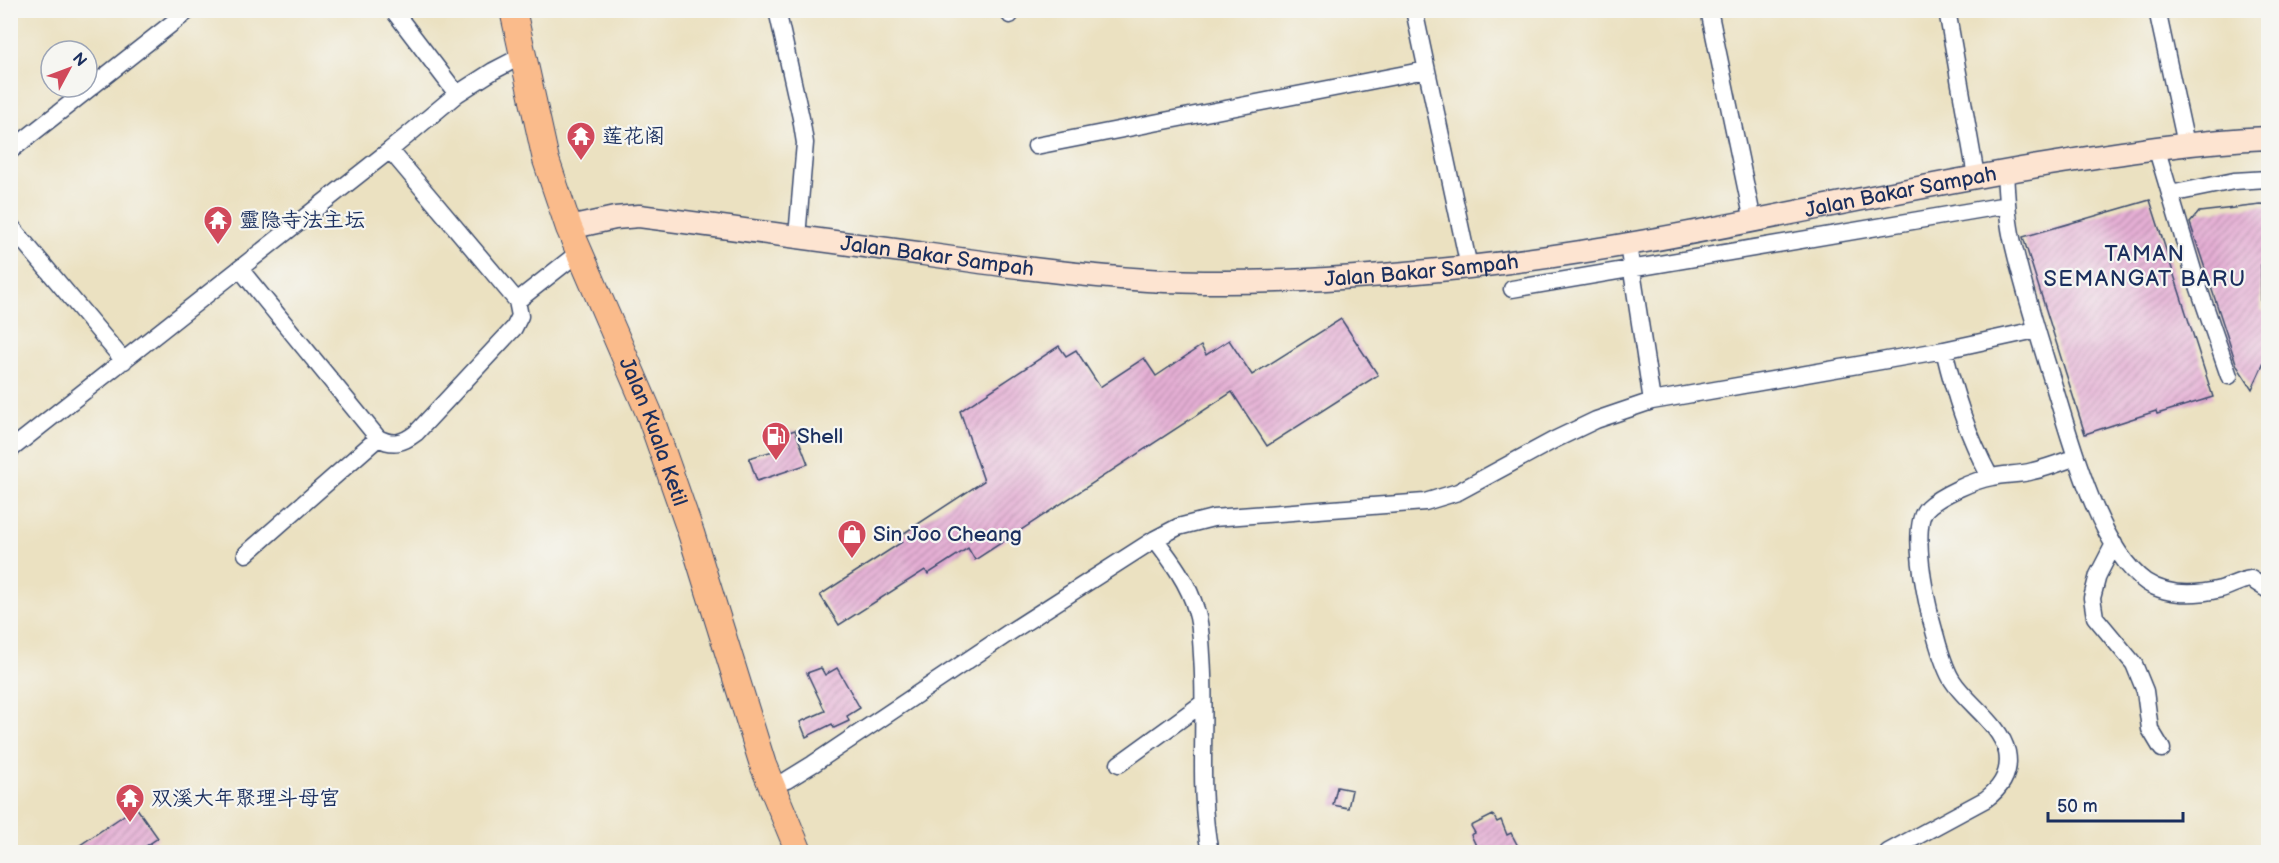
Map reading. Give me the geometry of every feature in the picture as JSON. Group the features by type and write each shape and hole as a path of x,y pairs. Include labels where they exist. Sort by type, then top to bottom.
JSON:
{"main road":[{"name":"Jalan Kuala Ketil","path":"513,10 546,160 569,228 649,413 691,533 771,786 799,852"},
{"name":"Jalan Bakar Sampah","path":"569,228 615,218 639,216 1042,270 1149,280 1265,282 1469,267 1628,245 2005,171 2156,147 2268,138"}],"street":[{"path":"10,151 189,10"},
{"path":"393,10 458,94"},
{"path":"777,10 805,143 797,237"},
{"path":"1414,10 1469,267"},
{"path":"1709,10 1753,221"},
{"path":"1947,10 1976,176"},
{"path":"2157,10 2186,144"},
{"path":"10,450 458,94 493,71 522,56"},
{"path":"1036,146 1426,70"},
{"path":"2156,147 2229,376"},
{"path":"240,269 378,438 394,444 406,441 416,434 514,328 520,316 517,301 390,150"},
{"path":"2005,171 2011,235 2037,330 2082,478 2114,544 2135,573 2147,583 2165,590 2189,594 2223,588 2251,579 2268,590"},
{"path":"2170,194 2224,183 2268,179"},
{"path":"1512,289 2007,205"},
{"path":"10,225 124,361"},
{"path":"1628,245 1652,401"},
{"path":"517,301 578,253"},
{"path":"771,786 787,780 813,764 1010,632 1155,539 1178,527 1213,518 1425,502 1458,492 1596,420 1652,401 1944,350 2037,330"},
{"path":"1944,350 1954,395 1989,477"},
{"path":"246,554 378,438"},
{"path":"1888,852 1986,799 1998,790 2005,778 2007,752 2001,736 1952,680 1943,663 1923,584 1920,518 1925,509 1940,498 1989,477 2031,472 2076,457"},
{"path":"1155,539 1188,589 1197,610 1204,687 1205,792 1210,852"},
{"path":"2114,544 2098,575 2092,598 2095,617 2134,664 2145,691 2150,729 2162,749"},
{"path":"1119,764 1203,704"}],"building":[{"path":"2150,200 2213,397 2157,414 2156,411 2085,434 2023,237"},
{"path":"2268,206 2268,265 2261,265 2261,311 2268,312 2268,354 2252,389 2237,366 2190,223 2199,212"},
{"path":"1341,319 1378,375 1267,446 1232,392 975,560 968,548 928,574 925,570 839,625 820,595 902,542 898,537 984,481 960,411 1059,346 1066,356 1076,350 1100,387 1144,358 1156,376 1201,346 1206,355 1229,340 1252,375"},
{"path":"795,430 808,464 757,481 749,458 773,451 769,439"},
{"path":"821,668 825,675 837,668 860,708 847,716 849,721 834,728 832,724 806,737 800,722 825,711 807,673"},
{"path":"1337,787 1352,790 1348,808 1333,805"},
{"name":"双溪大年聚理斗母宫","path":"136,807 158,838 137,852 70,852"},
{"path":"1493,815 1497,822 1501,820 1507,835 1511,833 1521,852 1479,852 1471,835 1475,833 1471,826"}],"place":[{"name":"莲花阁","path":"581,162"},
{"name":"靈隐寺法主坛","path":"218,246"},
{"name":"Shell","path":"776,462"},
{"name":"Sin Joo Cheang","path":"852,560"},
{"name":"双溪大年聚理斗母宫","path":"130,824"}],"district":[{"name":"TAMAN SEMANGAT BARU","path":"2145,266"}]}
